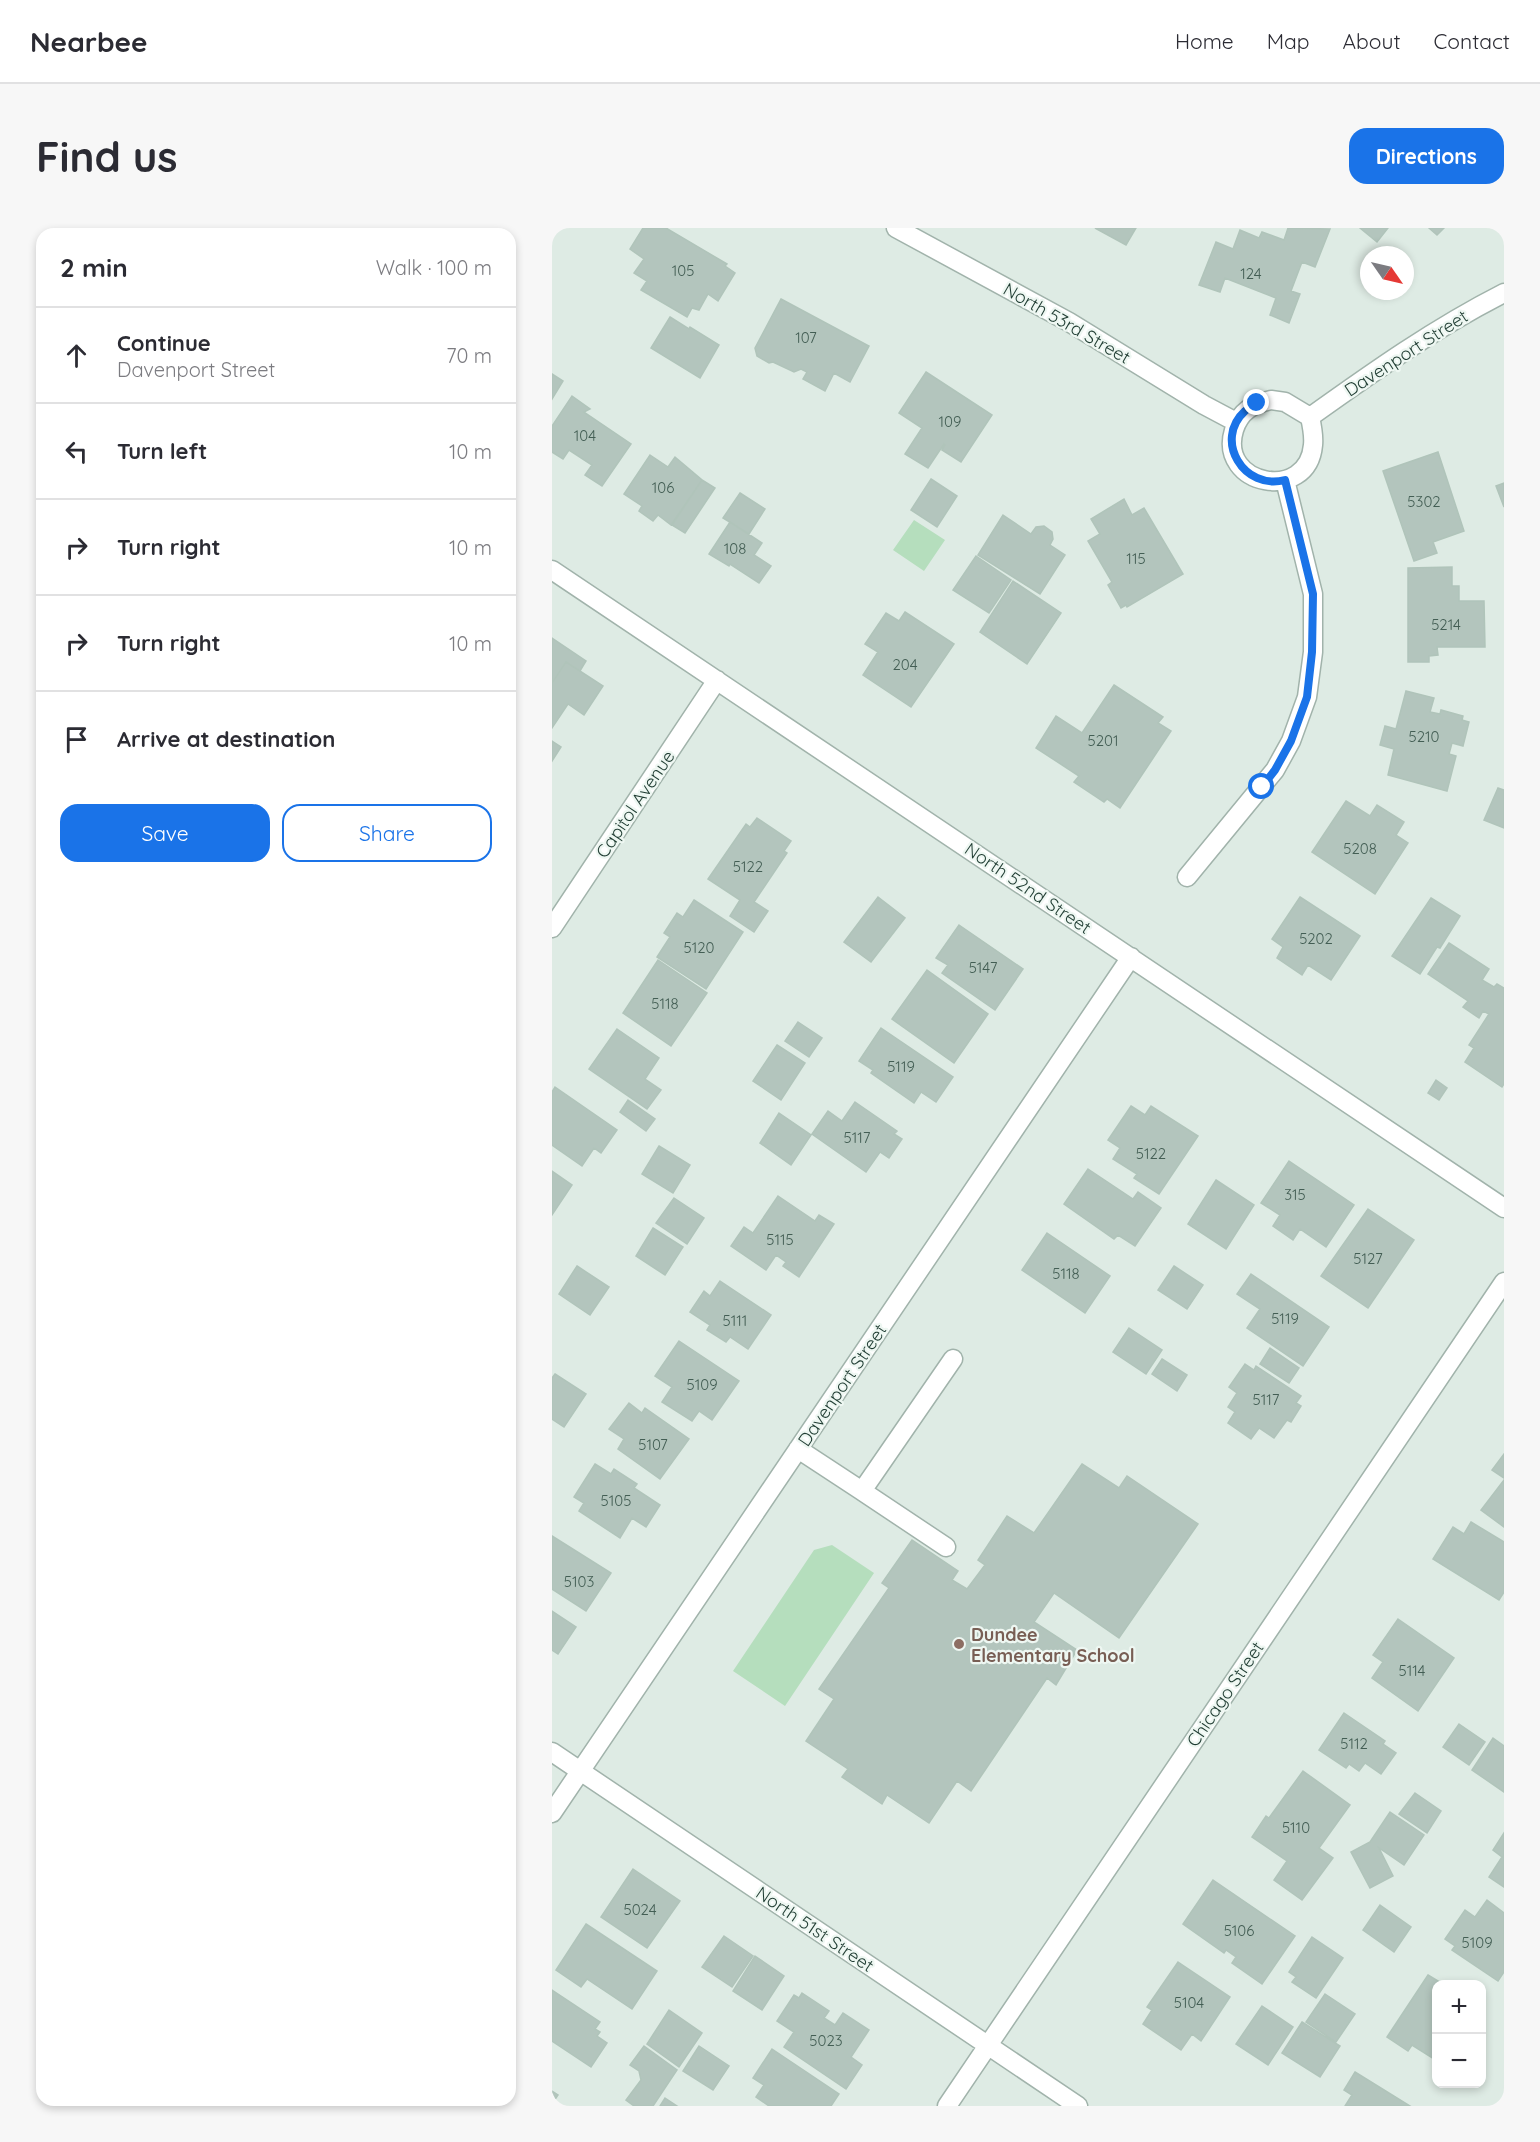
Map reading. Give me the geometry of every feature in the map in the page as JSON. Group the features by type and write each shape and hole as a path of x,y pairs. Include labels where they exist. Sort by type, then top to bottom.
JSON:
{"street":[{"name":"North 53rd Street","path":"896,228 1069,322 1204,405 1236,422"},
{"name":"Davenport Street","path":"1310,417 1379,367 1468,311 1504,293"},
{"path":"1271,400 1286,402 1310,417 1313,445 1311,458 1293,477 1285,480 1267,482 1255,478 1244,471 1236,460 1232,448 1236,422 1245,411 1257,403 1271,400"},
{"path":"1186,877 1275,770 1291,741 1307,697 1312,652 1313,594 1285,480"},
{"name":"North 52nd Street","path":"552,570 1504,1208"},
{"name":"Capitol Avenue","path":"552,928 717,680"},
{"name":"Davenport Street","path":"552,1813 1131,957"},
{"name":"Chicago Street","path":"947,2106 1504,1282"},
{"path":"862,1491 954,1359"},
{"path":"798,1449 946,1547"},
{"name":"North 51st Street","path":"552,1752 1078,2106"}],"green space":[{"path":"914,520 945,540 924,571 893,550"},
{"path":"832,1545 874,1573 785,1706 733,1671 814,1550"}],"building":[{"path":"643,228 666,228 727,264 725,266 735,273 718,301 708,294 699,310 692,308 687,317 641,290 647,281 634,273 644,259 630,249"},
{"path":"1095,228 1136,228 1126,245"},
{"path":"1288,228 1330,229 1315,267 1302,262 1291,291 1300,294 1289,323 1270,315 1276,298 1225,278 1220,292 1199,285 1216,242 1233,249 1240,230 1259,238 1262,232 1284,240"},
{"path":"1360,228 1388,228 1377,242"},
{"path":"1429,228 1444,228 1437,235"},
{"path":"781,299 869,346 850,382 834,373 825,391 803,379 807,372 801,369 794,372 757,356 755,348"},
{"path":"670,317 719,345 700,378 651,348"},
{"path":"926,372 992,415 961,462 942,450 944,444 928,468 905,454 922,428 899,413"},
{"path":"552,374 563,381 552,399"},
{"path":"572,396 590,409 584,412 631,444 602,486 585,475 592,465 569,450 563,459 552,452 552,426"},
{"path":"1438,452 1464,531 1433,542 1437,553 1414,561 1383,471"},
{"path":"650,455 668,467 675,457 702,480 671,525 658,515 653,521 639,511 642,506 624,494"},
{"path":"931,479 957,496 937,527 911,510"},
{"path":"702,480 715,488 685,533 672,525"},
{"path":"1504,483 1504,507 1496,486"},
{"path":"740,493 765,509 749,534 723,518"},
{"path":"1124,499 1132,515 1144,508 1183,574 1127,607 1126,605 1121,608 1108,585 1112,582 1088,541 1100,534 1091,519"},
{"path":"1003,515 1031,534 1036,527 1044,526 1052,532 1053,539 1050,545 1065,555 1040,594 978,555"},
{"path":"730,522 762,543 754,555 771,566 759,583 730,564 729,566 709,554"},
{"path":"976,556 1011,580 989,613 953,590"},
{"path":"1452,567 1452,586 1459,586 1459,601 1484,601 1485,647 1437,647 1438,655 1429,656 1429,662 1408,662 1408,568"},
{"path":"1013,581 1061,613 1027,664 980,632"},
{"path":"905,612 954,644 911,707 863,675 878,652 865,644 886,613 899,621"},
{"path":"552,638 586,661 580,671 566,662 552,683"},
{"path":"566,662 603,686 584,715 568,704 552,728 552,683"},
{"path":"1114,685 1163,717 1158,723 1171,731 1120,808 1107,799 1104,802 1074,782 1079,776 1036,748 1056,716 1082,733"},
{"path":"1406,691 1434,698 1430,712 1440,714 1441,710 1463,716 1462,720 1469,722 1463,746 1452,743 1449,754 1456,756 1447,791 1388,775 1394,749 1380,745 1385,726 1396,729"},
{"path":"552,741 561,747 552,761"},
{"path":"1498,788 1504,790 1504,828 1484,820"},
{"path":"1346,801 1370,816 1377,805 1404,822 1396,835 1408,843 1375,894 1312,852"},
{"path":"757,818 791,841 784,851 787,853 754,902 768,911 754,932 730,916 740,900 708,879 746,824 750,827"},
{"path":"878,897 905,918 871,962 844,942"},
{"path":"1300,897 1360,936 1331,980 1308,965 1302,975 1277,958 1283,947 1272,939"},
{"path":"1431,898 1460,916 1420,974 1392,956"},
{"path":"694,900 743,932 706,989 657,957 670,937 664,933 677,913 683,917"},
{"path":"959,925 1023,969 995,1010 942,973 948,965 936,958"},
{"path":"1449,943 1489,969 1482,980 1494,987 1497,984 1504,988 1504,1084 1502,1087 1465,1062 1474,1048 1469,1045 1489,1014 1483,1011 1479,1018 1463,1007 1468,1001 1428,974"},
{"path":"658,960 707,993 671,1046 623,1013"},
{"path":"927,970 988,1014 954,1063 892,1019"},
{"path":"798,1022 822,1038 809,1057 785,1041"},
{"path":"881,1028 953,1077 936,1102 921,1092 914,1103 871,1073 873,1070 859,1061"},
{"path":"617,1029 659,1058 645,1079 661,1090 647,1109 589,1069"},
{"path":"777,1045 805,1063 781,1100 753,1081"},
{"path":"1436,1080 1447,1088 1439,1100 1428,1093"},
{"path":"555,1087 617,1130 601,1153 594,1148 582,1166 552,1145 552,1092"},
{"path":"628,1100 655,1119 646,1131 620,1112"},
{"path":"855,1102 897,1131 894,1134 902,1139 889,1158 880,1152 866,1172 812,1134 828,1111 842,1121"},
{"path":"1131,1106 1145,1115 1151,1106 1198,1136 1159,1194 1134,1178 1137,1174 1113,1159 1120,1148 1108,1140"},
{"path":"779,1113 811,1135 791,1165 760,1143"},
{"path":"659,1146 690,1165 673,1193 642,1174"},
{"path":"1289,1161 1354,1205 1326,1247 1300,1229 1293,1240 1273,1226 1280,1215 1261,1203"},
{"path":"1088,1169 1133,1199 1138,1192 1161,1208 1135,1246 1118,1235 1114,1239 1064,1204"},
{"path":"552,1171 572,1185 552,1215"},
{"path":"1216,1180 1254,1205 1226,1249 1188,1224"},
{"path":"778,1196 815,1221 819,1215 834,1224 799,1277 783,1266 786,1262 776,1255 766,1270 731,1246 744,1227 753,1233"},
{"path":"674,1198 704,1218 687,1244 656,1223"},
{"path":"1368,1209 1414,1240 1368,1308 1321,1276"},
{"path":"653,1228 683,1247 665,1275 636,1256"},
{"path":"1047,1233 1110,1276 1085,1313 1022,1270"},
{"path":"577,1266 609,1287 590,1315 559,1294"},
{"path":"1174,1266 1203,1285 1187,1309 1158,1290"},
{"path":"1251,1274 1329,1327 1303,1366 1247,1328 1260,1309 1237,1294"},
{"path":"720,1281 771,1315 748,1349 730,1337 726,1342 707,1330 710,1325 690,1312 704,1291 710,1296"},
{"path":"1129,1328 1162,1350 1146,1374 1113,1352"},
{"path":"679,1341 739,1381 712,1420 699,1411 692,1421 662,1402 672,1387 655,1376"},
{"path":"1270,1348 1299,1368 1289,1383 1260,1364"},
{"path":"1162,1359 1187,1375 1177,1391 1152,1374"},
{"path":"1245,1364 1254,1370 1256,1366 1301,1396 1296,1403 1301,1406 1291,1422 1287,1420 1274,1438 1259,1428 1251,1439 1228,1423 1235,1412 1228,1407 1237,1393 1229,1387"},
{"path":"555,1374 586,1394 564,1427 552,1419 552,1378"},
{"path":"629,1403 642,1413 645,1408 689,1439 660,1479 618,1449 624,1439 609,1429"},
{"path":"1504,1454 1504,1478 1492,1470"},
{"path":"595,1464 611,1474 614,1469 637,1484 634,1488 660,1505 646,1527 632,1518 620,1538 579,1511 584,1503 574,1497"},
{"name":"Dundee Elementary School","path":"1082,1464 1119,1488 1127,1476 1198,1524 1119,1638 1054,1593 1034,1622 1077,1650 1056,1685 1047,1678 971,1791 957,1781 929,1823 887,1795 882,1804 842,1777 848,1769 806,1741 834,1699 819,1689 889,1588 882,1583 912,1540 958,1571 952,1580 967,1589 985,1565 978,1560 1007,1516 1034,1533"},
{"path":"1504,1480 1504,1527 1481,1510"},
{"path":"1471,1522 1504,1542 1504,1592 1499,1600 1433,1559 1453,1527 1464,1534"},
{"path":"552,1536 611,1573 586,1611 552,1589"},
{"path":"552,1611 576,1627 558,1654 552,1650"},
{"path":"1398,1619 1454,1658 1418,1711 1372,1678 1383,1662 1373,1655"},
{"path":"1344,1713 1385,1741 1383,1744 1396,1753 1381,1774 1365,1763 1359,1771 1349,1764 1346,1768 1319,1750"},
{"path":"1459,1724 1485,1742 1469,1765 1443,1747"},
{"path":"1493,1738 1504,1746 1504,1792 1472,1770"},
{"path":"1303,1771 1350,1805 1319,1848 1333,1858 1302,1900 1274,1880 1287,1861 1252,1837 1266,1816 1269,1818"},
{"path":"1415,1793 1441,1811 1427,1833 1399,1814"},
{"path":"1390,1812 1424,1835 1404,1865 1379,1848 1393,1876 1370,1888 1351,1852 1370,1842"},
{"path":"1504,1833 1504,1887 1489,1877 1502,1857 1493,1850"},
{"path":"633,1869 680,1901 647,1948 601,1917"},
{"path":"1213,1880 1295,1936 1262,1984 1232,1963 1236,1957 1226,1950 1224,1953 1183,1924"},
{"path":"1487,1900 1504,1913 1504,1972 1498,1981 1452,1950 1455,1946 1445,1939 1465,1910 1475,1917"},
{"path":"1380,1905 1411,1927 1394,1952 1363,1930"},
{"path":"586,1924 657,1971 632,2009 587,1979 581,1987 556,1970"},
{"path":"724,1936 753,1956 732,1987 702,1967"},
{"path":"1312,1937 1343,1958 1316,1998 1292,1982 1296,1977 1289,1972"},
{"path":"755,1956 784,1976 762,2010 733,1991"},
{"path":"1178,1962 1230,1997 1201,2041 1192,2034 1181,2050 1143,2024 1152,2010 1147,2007"},
{"path":"1428,1975 1436,1980 1432,1980 1432,2058 1412,2045 1408,2051 1387,2037"},
{"path":"552,1990 600,2022 595,2029 600,2032 597,2036 607,2043 591,2067 552,2041"},
{"path":"802,1993 829,2011 824,2018 835,2025 843,2013 869,2030 851,2057 862,2065 846,2089 784,2047 794,2032 777,2021 794,1995 799,1998"},
{"path":"1325,1994 1355,2014 1336,2042 1306,2022"},
{"path":"1262,2006 1293,2027 1268,2065 1236,2044"},
{"path":"669,2010 702,2033 679,2067 647,2044"},
{"path":"1302,2022 1340,2046 1320,2077 1282,2053"},
{"path":"644,2046 677,2070 653,2106 634,2106 626,2100 641,2080 639,2071 630,2065"},
{"path":"699,2046 729,2066 713,2090 683,2071"},
{"path":"772,2049 839,2094 831,2106 769,2106 756,2097 764,2085 753,2078"},
{"path":"1355,2072 1410,2106 1345,2106 1352,2095 1344,2090"},
{"path":"552,2091 558,2095 552,2104"},
{"path":"665,2098 677,2106 660,2106"}],"place":[{"name":"Dundee Elementary School","path":"959,1644"}],"route":[{"path":"1257,403 1245,411 1236,422 1232,448 1236,460 1244,471 1255,478 1267,482 1285,480 1290,508 1308,568 1313,594 1312,652 1307,697 1291,741 1275,770 1262,787"}]}
